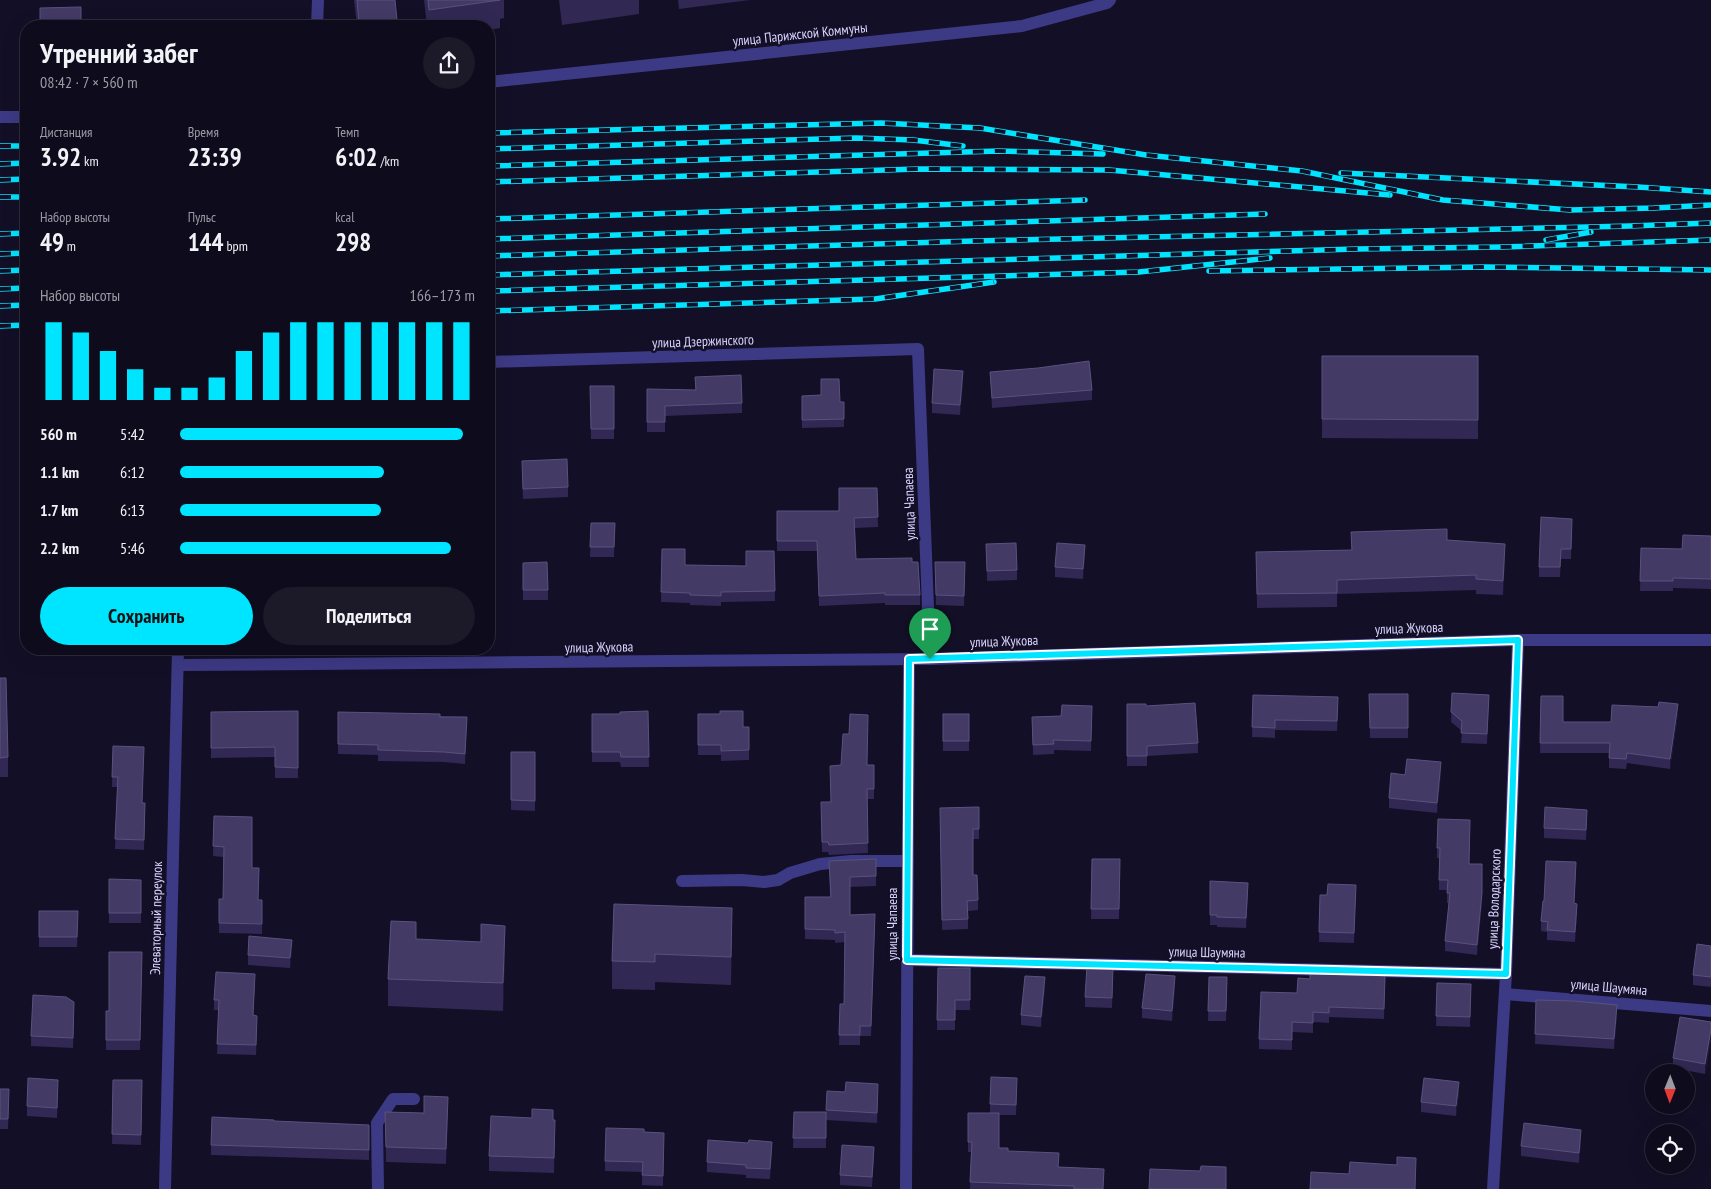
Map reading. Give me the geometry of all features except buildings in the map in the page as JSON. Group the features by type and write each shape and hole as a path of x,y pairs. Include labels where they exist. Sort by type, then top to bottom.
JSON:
{"street":[{"path":"317,20 318,0"},
{"name":"улица Парижской Коммуны","path":"495,81 1022,26 1107,3 1110,0"},
{"path":"0,117 20,116"},
{"name":"улица Дзержинского","path":"495,362 918,349"},
{"name":"улица Чапаева","path":"918,349 930,659"},
{"name":"улица Жукова","path":"178,665 930,659 1518,640 1711,640"},
{"name":"улица Володарского","path":"1493,1189 1506,974 1518,640"},
{"name":"Элеваторный переулок","path":"164,1189 178,655"},
{"name":"улица Чапаева","path":"906,1189 909,659"},
{"path":"682,881 753,880 764,882 778,880 790,873 820,864 851,861 908,861"},
{"name":"улица Шаумяна","path":"907,960 1506,974"},
{"name":"улица Шаумяна","path":"1505,994 1711,1010"},
{"path":"378,1189 377,1123 392,1098 414,1099"}],"railway":[{"path":"495,133 881,123 980,128 1146,155 1302,171 1443,200 1570,210 1711,205"},
{"path":"495,149 856,138 913,140 963,146"},
{"path":"0,146 20,146"},
{"path":"495,166 999,151 1103,154"},
{"path":"0,164 20,163"},
{"path":"495,182 919,169 1109,170 1390,195"},
{"path":"1341,173 1711,192"},
{"path":"0,180 20,179"},
{"path":"0,197 20,197"},
{"path":"495,219 1085,200"},
{"path":"495,239 1265,214"},
{"path":"495,256 974,241 1711,223"},
{"path":"1546,240 1591,232"},
{"path":"0,234 20,233"},
{"path":"495,275 1711,240"},
{"path":"0,254 20,253"},
{"path":"495,291 1139,272 1270,258"},
{"path":"1209,271 1485,267 1711,270"},
{"path":"0,271 20,270"},
{"path":"495,311 875,299 994,282"},
{"path":"0,289 20,288"},
{"path":"0,306 20,305"},
{"path":"0,326 20,325"}],"route":[{"path":"1518,640 1506,974 907,960 909,659 930,659 1518,640"}]}
